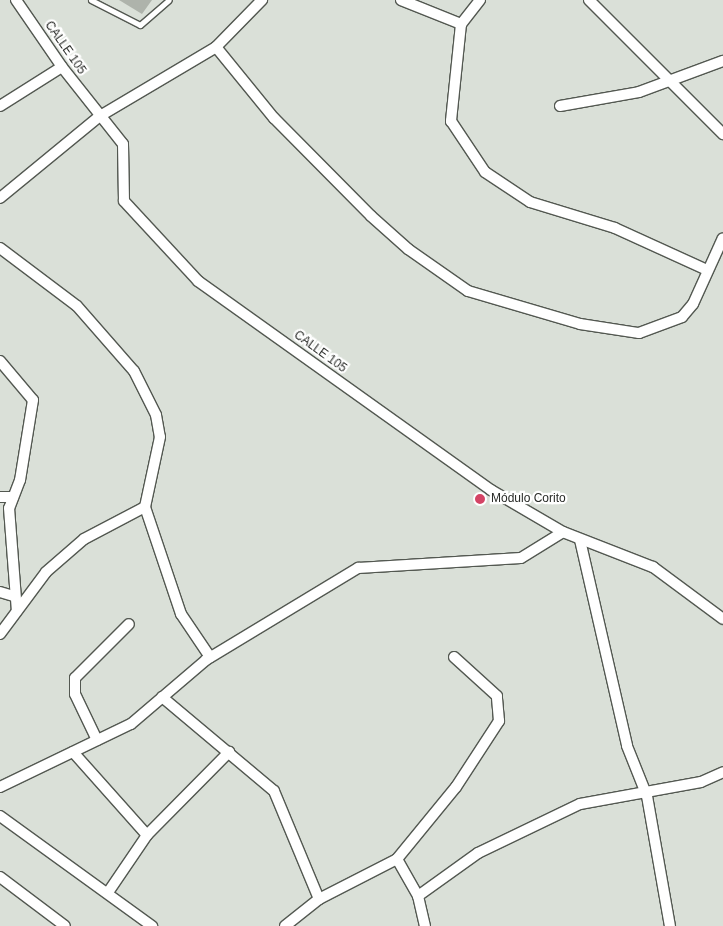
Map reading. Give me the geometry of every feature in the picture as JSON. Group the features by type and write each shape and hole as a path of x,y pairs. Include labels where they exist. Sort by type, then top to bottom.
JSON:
{"street":[{"name":"CALLE 105","path":"16,0 62,67 127,155 124,201 198,281 491,490 563,532 653,567 723,619"},
{"path":"0,198 100,116 216,47 262,0"},
{"path":"401,0 461,24"},
{"path":"480,0 461,24 451,121 485,172 530,202 615,228 706,270"},
{"path":"588,0 674,81 723,134"},
{"path":"216,47 274,118 371,216 408,249 468,291 580,324 639,333 682,317 693,304 706,270 723,238"},
{"path":"560,106 674,81 723,61"},
{"path":"0,106 62,67"},
{"path":"0,248 77,306 134,372 156,415 160,437 145,507 181,614 210,657"},
{"path":"2,366 33,400 13,497 9,508 13,596 18,611"},
{"path":"0,497 13,497"},
{"path":"0,634 46,572 84,539 145,507"},
{"path":"0,787 131,724 210,657 358,568 521,558 563,532"},
{"path":"580,540 627,746 645,792 670,926"},
{"path":"0,592 13,596"},
{"path":"97,740 75,694 75,678 129,624"},
{"path":"285,926 319,899 397,858 456,787 499,721 497,696 454,657"},
{"path":"162,697 274,791 319,899"},
{"path":"73,752 147,836"},
{"path":"108,891 147,836 229,752"},
{"path":"418,896 478,854 580,804 701,782 723,772"},
{"path":"0,816 108,891 152,926"},
{"path":"397,858 418,896 424,926"},
{"path":"0,877 65,926"}],"lane":[{"path":"91,0 102,3 140,25 169,0"}],"building":[{"path":"119,0 152,0 142,14"}],"place":[{"name":"Módulo Corito","path":"480,499"}]}
